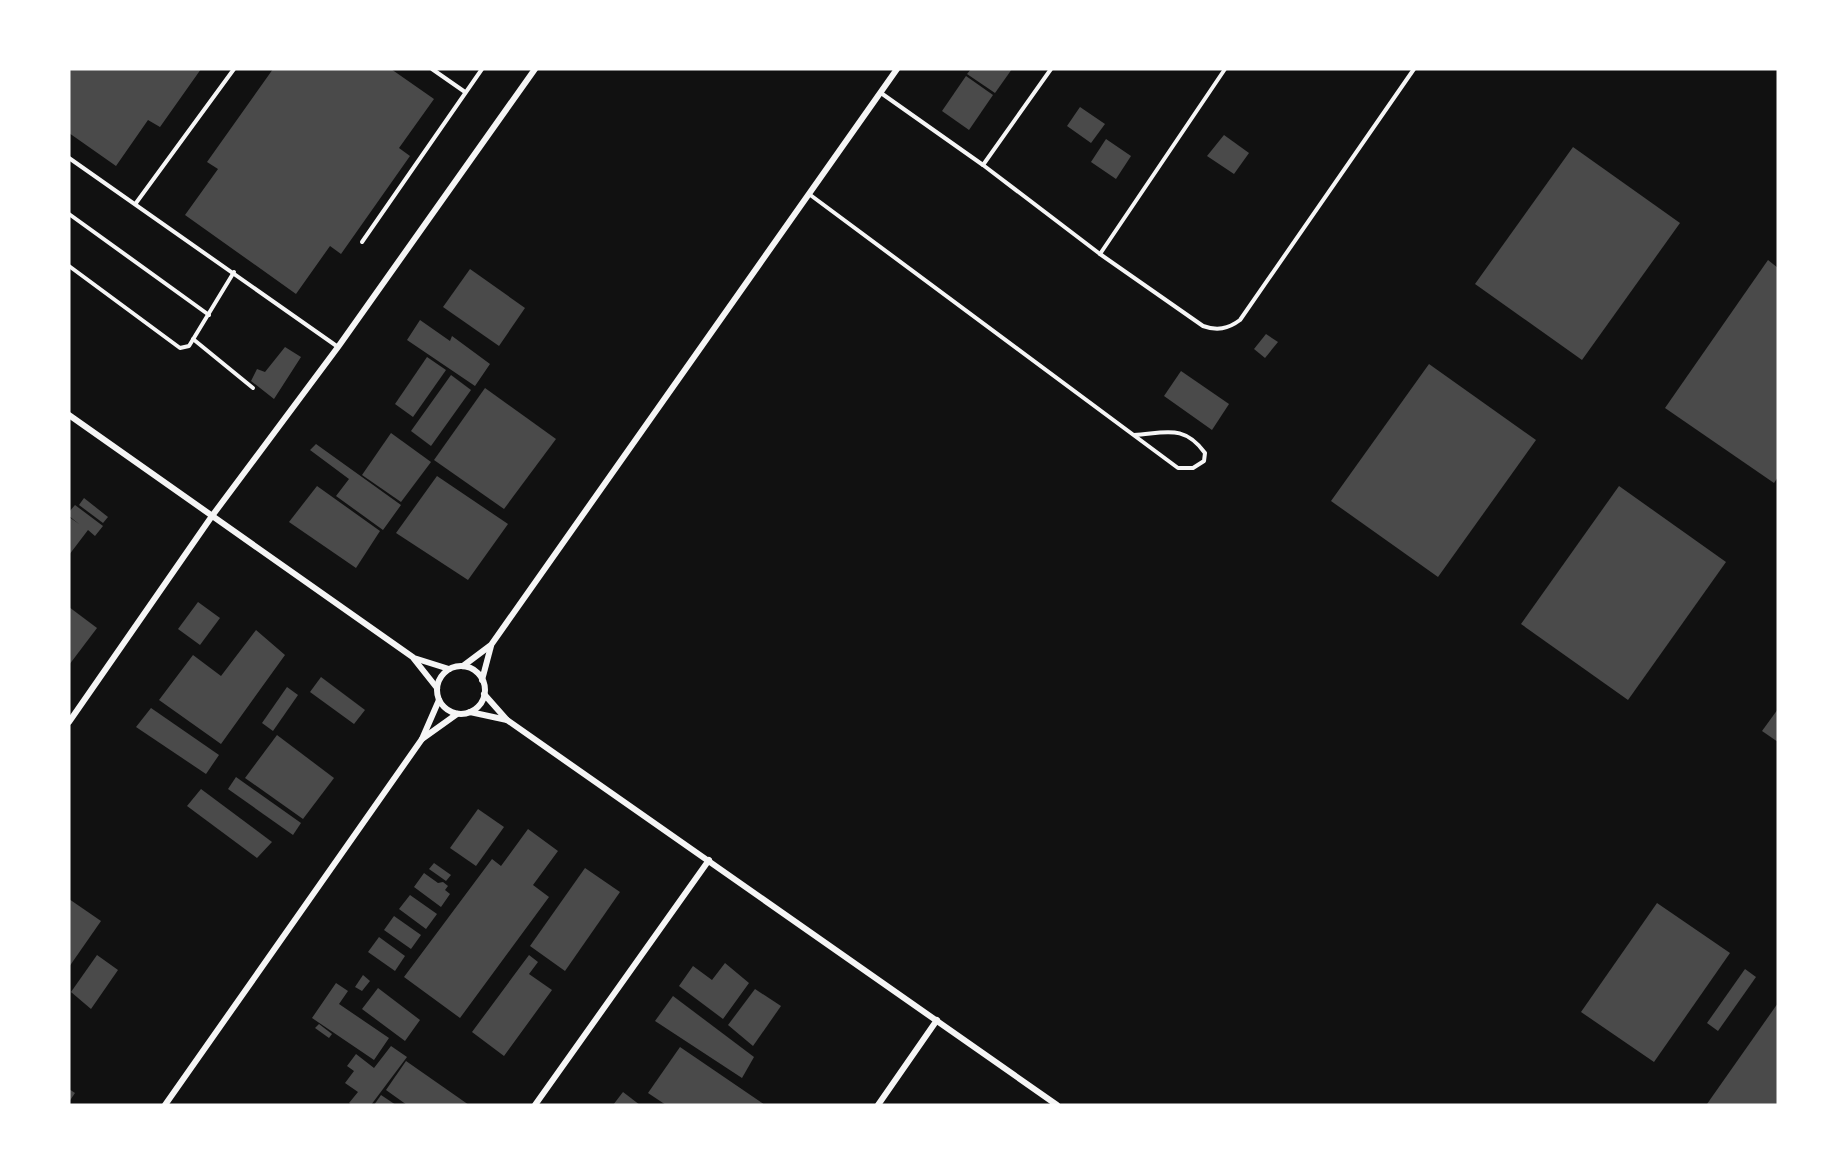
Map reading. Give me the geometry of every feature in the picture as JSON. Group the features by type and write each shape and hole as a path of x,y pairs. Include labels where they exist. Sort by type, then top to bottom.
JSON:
{"street":[{"path":"69,722 212,516 338,347 535,69"},
{"path":"463,666 491,645 897,69"},
{"path":"69,415 414,658 448,669"},
{"path":"491,645 482,680 484,694 507,720 1057,1105"},
{"path":"414,658 436,688 439,700 446,709 457,714"},
{"path":"436,688 442,674 448,669 463,666 471,668 482,680"},
{"path":"470,712 477,707 484,694"},
{"path":"165,1105 422,739 439,700"},
{"path":"422,739 457,714 470,712 507,720"},
{"path":"536,1105 709,860"},
{"path":"878,1105 937,1020"}],"lane":[{"path":"136,203 234,69"},
{"path":"432,69 465,92"},
{"path":"362,242 482,69"},
{"path":"983,165 1051,69"},
{"path":"1100,255 1225,69"},
{"path":"880,93 983,165 1100,255 1203,326 1212,329 1232,326 1240,320 1414,69"},
{"path":"69,158 338,347"},
{"path":"808,194 1134,435 1179,468 1193,468 1204,461 1205,453 1196,440 1182,432 1134,435"},
{"path":"69,214 209,315"},
{"path":"69,266 180,348 189,346 234,272"},
{"path":"193,339 253,388"}],"building":[{"path":"69,69 201,69 160,127 148,120 116,166 69,133"},
{"path":"273,69 391,69 434,99 399,148 410,156 341,254 330,246 296,294 185,215 218,169 207,162"},
{"path":"971,69 1012,69 995,93 967,74"},
{"path":"966,76 993,95 969,130 942,111"},
{"path":"1080,107 1105,124 1091,143 1067,126"},
{"path":"1224,135 1249,153 1234,174 1207,156"},
{"path":"1106,139 1131,156 1116,179 1091,162"},
{"path":"1573,147 1680,223 1582,360 1475,284"},
{"path":"1768,260 1778,268 1778,477 1774,483 1665,408"},
{"path":"470,269 525,308 499,346 443,307"},
{"path":"420,320 450,341 452,336 490,364 475,386 407,340"},
{"path":"1266,334 1278,342 1265,358 1254,349"},
{"path":"285,347 301,357 274,399 251,381 257,369 265,372"},
{"path":"427,357 446,370 413,417 395,404"},
{"path":"1429,364 1536,440 1438,577 1331,501"},
{"path":"1181,371 1229,404 1212,430 1164,396"},
{"path":"451,375 471,390 431,446 411,431"},
{"path":"485,388 556,439 504,509 434,460"},
{"path":"391,433 431,462 401,502 362,475"},
{"path":"316,444 401,505 383,530 336,496 349,479 310,450"},
{"path":"437,476 508,524 468,580 396,533"},
{"path":"317,486 380,531 356,568 289,522"},
{"path":"1619,486 1726,562 1628,700 1521,624"},
{"path":"84,498 108,517 103,523 79,505"},
{"path":"75,505 103,526 95,536 88,530 69,555 69,517 79,524 69,516 69,512"},
{"path":"198,602 220,618 200,645 178,629"},
{"path":"69,607 97,628 69,665"},
{"path":"256,630 285,655 221,744 159,700 193,655 221,676"},
{"path":"321,677 365,710 354,724 310,692"},
{"path":"287,687 298,695 273,731 262,723"},
{"path":"151,708 219,755 206,774 136,727"},
{"path":"1778,709 1778,742 1762,731"},
{"path":"277,735 334,778 303,819 245,778"},
{"path":"236,777 301,823 293,835 228,789"},
{"path":"201,789 272,842 257,858 187,806"},
{"path":"478,809 504,827 476,866 450,848"},
{"path":"528,829 558,851 533,885 549,897 460,1018 404,977 492,859 501,866"},
{"path":"434,863 451,875 446,881 429,869"},
{"path":"585,868 620,892 565,971 530,946"},
{"path":"424,873 438,883 443,882 448,886 445,890 450,894 441,907 414,887"},
{"path":"410,895 437,914 426,929 399,909"},
{"path":"69,899 101,921 69,967"},
{"path":"1657,903 1730,953 1654,1062 1581,1012"},
{"path":"394,916 421,935 411,949 384,930"},
{"path":"379,937 405,956 395,971 368,952"},
{"path":"97,955 118,970 91,1009 71,992"},
{"path":"529,955 538,962 529,974 552,990 504,1056 472,1032"},
{"path":"725,963 749,983 723,1019 679,986 693,966 712,980"},
{"path":"1745,969 1756,977 1718,1031 1707,1023"},
{"path":"363,975 370,981 362,991 355,987"},
{"path":"336,983 348,991 339,1004 389,1038 374,1060 312,1018"},
{"path":"378,988 420,1020 405,1041 362,1009"},
{"path":"755,989 781,1006 753,1046 728,1025"},
{"path":"673,996 754,1057 742,1078 655,1021"},
{"path":"1778,1003 1778,1105 1707,1104"},
{"path":"319,1024 332,1034 329,1038 315,1028"},
{"path":"391,1046 407,1057 371,1105 349,1103 358,1092 345,1083 354,1071 347,1066 356,1054 374,1068"},
{"path":"680,1047 765,1105 666,1105 648,1093"},
{"path":"406,1061 469,1105 407,1105 386,1090"},
{"path":"69,1089 75,1093 69,1102"},
{"path":"623,1092 640,1105 613,1105"},
{"path":"381,1095 396,1105 374,1105"}]}
